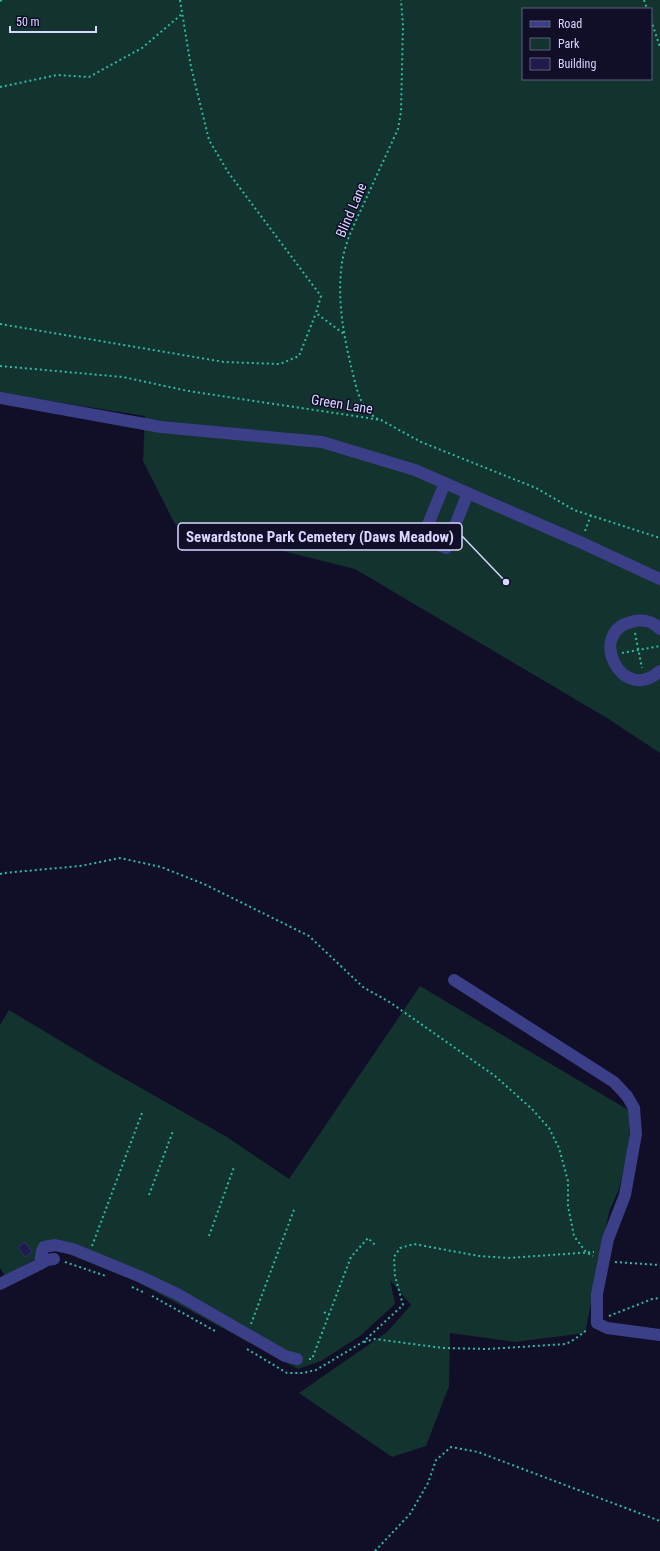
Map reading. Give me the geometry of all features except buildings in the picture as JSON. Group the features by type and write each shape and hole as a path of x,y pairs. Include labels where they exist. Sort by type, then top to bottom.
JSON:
{"lane":[{"path":"0,398 161,427 322,442 415,470 580,542 660,579"},
{"path":"444,483 422,539 446,548 468,493"},
{"path":"660,629 649,622 639,620 633,621 622,626 615,633 611,642 611,655 613,662 618,671 627,677 644,679 660,672"},
{"path":"454,980 614,1082 627,1096 634,1108 636,1134 625,1195 608,1239 604,1256 597,1294 598,1323 607,1328 660,1335"},
{"path":"40,1264 42,1251 44,1248 55,1245 72,1249 141,1277 177,1294 285,1356 298,1359"},
{"path":"0,1284 47,1260 54,1259"}],"path":[{"path":"0,324 224,362 280,364 299,356 321,296 228,172 209,140 191,67 180,0"},
{"name":"Blind Lane","path":"381,420 372,415 364,405 357,390 344,334 340,290 342,263 348,237 398,129 401,112 403,25 401,1"},
{"path":"0,87 57,75 89,76 142,48 182,14"},
{"path":"652,23 660,47"},
{"path":"316,313 344,334"},
{"name":"Green Lane","path":"0,366 123,377 188,391 381,420 421,442 536,488 574,510 660,538"},
{"path":"580,542 591,515"},
{"path":"633,621 644,679"},
{"path":"611,655 660,646"},
{"path":"0,874 80,866 120,858 161,867 204,884 309,936 363,987 391,1002 495,1076 532,1109 549,1128 559,1148 568,1180 568,1206 574,1236 586,1252 604,1256"},
{"path":"92,1247 142,1113"},
{"path":"149,1195 173,1131"},
{"path":"209,1236 234,1167"},
{"path":"250,1326 295,1207"},
{"path":"298,1359 312,1359 351,1257 368,1238 376,1246"},
{"path":"246,1348 287,1373 303,1373 316,1370 363,1342 403,1306 394,1276 394,1257 400,1248 414,1244 479,1256 508,1258 586,1252 660,1265"},
{"path":"54,1259 107,1277"},
{"path":"127,1285 145,1293"},
{"path":"151,1296 219,1333"},
{"path":"603,1319 660,1298"},
{"path":"324,1312 329,1315"},
{"path":"363,1342 375,1339 442,1348 488,1349 566,1344 589,1328"},
{"path":"375,1551 410,1514 428,1483 436,1460 451,1447 478,1452 660,1521"}],"green space":[{"path":"0,0 660,0 660,753 607,718 355,569 175,524 143,461 145,416 0,393"},
{"path":"420,986 630,1111 629,1147 619,1189 609,1212 585,1333 515,1342 450,1333 449,1386 426,1446 392,1457 299,1393 387,1332 411,1305 390,1280 395,1304 360,1336 321,1361 298,1369 134,1280 68,1254 51,1250 5,1276 0,1268 0,1025 9,1010 104,1067 227,1137 289,1179"}],"place":[{"name":"Sewardstone Park Cemetery (Daws Meadow)","path":"506,582"}]}
